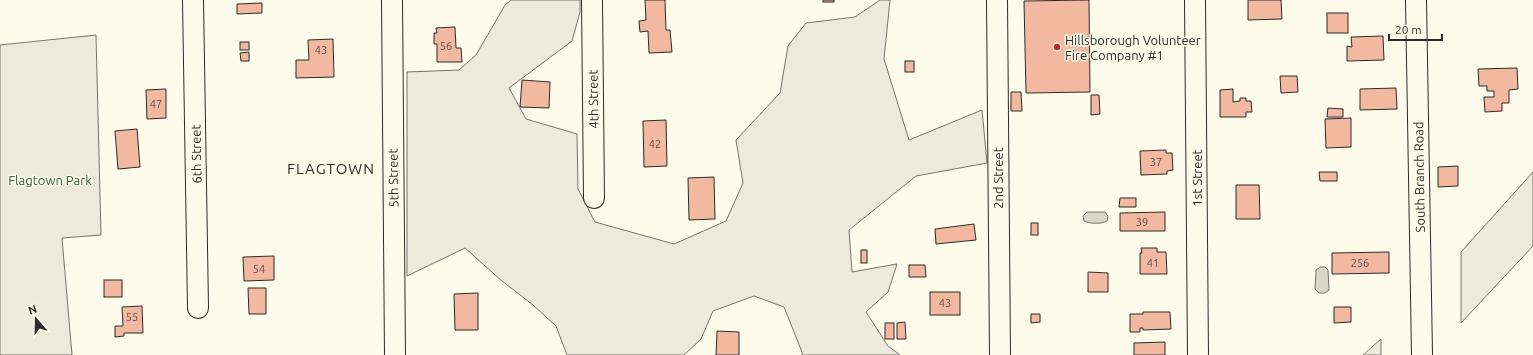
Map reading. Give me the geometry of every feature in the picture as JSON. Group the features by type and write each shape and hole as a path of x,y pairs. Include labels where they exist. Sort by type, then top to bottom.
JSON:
{"street":[{"name":"6th Street","path":"194,0 198,308"},
{"name":"5th Street","path":"392,0 395,355"},
{"name":"4th Street","path":"592,0 594,198"},
{"name":"2nd Street","path":"997,0 1000,355"},
{"name":"1st Street","path":"1195,0 1198,355"},
{"name":"South Branch Road","path":"1416,0 1422,355"}],"green space":[{"path":"511,0 580,0 580,12 572,41 509,88 526,119 577,134 578,189 595,222 674,244 726,221 743,183 736,140 780,93 788,46 806,23 855,17 880,0 890,0 884,59 909,140 982,110 987,163 916,176 849,230 852,272 897,264 888,292 866,312 888,346 900,355 802,355 784,307 754,296 713,311 701,339 684,355 567,355 556,326 465,248 407,276 407,72 459,70 476,55 505,5"},
{"name":"Flagtown Park","path":"96,35 101,235 62,238 72,355 0,355 0,45"},
{"path":"1533,172 1533,246 1461,323 1461,252"},
{"path":"1381,339 1381,355 1363,355"}],"shaded area":[{"path":"1087,212 1105,212 1108,216 1107,221 1102,223 1089,223 1084,221 1083,216"},
{"path":"1320,267 1325,267 1328,270 1329,290 1325,293 1319,293 1315,289 1316,270"}],"building":[{"path":"645,0 665,0 666,30 670,30 672,52 649,53 648,31 640,32 639,21 646,20"},
{"path":"823,0 834,0 834,2 823,2"},
{"name":"Hillsborough Volunteer Fire Company #1","path":"1089,0 1090,92 1026,93 1024,1"},
{"path":"1248,0 1281,0 1282,19 1248,20"},
{"path":"262,3 262,13 237,14 237,4"},
{"path":"1327,13 1348,13 1348,33 1327,33"},
{"path":"455,27 456,48 461,48 462,62 437,62 437,44 434,44 434,33 437,33 436,28"},
{"path":"1383,36 1384,60 1347,61 1347,46 1352,47 1351,37"},
{"path":"333,39 334,77 296,78 296,60 309,60 308,40"},
{"path":"240,42 249,42 249,50 240,50"},
{"path":"249,52 249,61 241,61 240,53"},
{"path":"905,61 914,61 914,72 905,72"},
{"path":"1517,68 1518,89 1509,90 1509,103 1502,103 1502,111 1485,112 1484,97 1494,97 1494,91 1487,91 1487,86 1479,86 1478,69"},
{"path":"1280,76 1297,76 1298,92 1281,93"},
{"path":"522,80 550,82 549,108 520,107"},
{"path":"1396,88 1397,109 1360,110 1360,89"},
{"path":"166,89 166,118 147,119 146,90"},
{"path":"1233,89 1233,102 1240,101 1240,98 1246,98 1246,101 1251,101 1252,112 1246,112 1246,117 1220,117 1220,90"},
{"path":"1011,92 1021,92 1022,111 1011,111"},
{"path":"1091,95 1099,95 1100,114 1091,115"},
{"path":"1328,108 1343,109 1343,117 1327,117"},
{"path":"1351,118 1351,147 1326,148 1325,119"},
{"path":"666,120 667,166 644,167 643,121"},
{"path":"137,129 140,167 118,169 115,131"},
{"path":"1166,150 1166,153 1172,153 1173,170 1167,171 1167,174 1141,175 1140,151"},
{"path":"1458,166 1458,186 1438,187 1438,167"},
{"path":"1319,172 1337,172 1337,181 1320,181"},
{"path":"714,177 715,219 689,220 688,178"},
{"path":"1236,185 1259,185 1260,219 1236,219"},
{"path":"1120,198 1136,198 1136,207 1119,207"},
{"path":"1165,212 1165,231 1120,231 1120,213"},
{"path":"1031,223 1038,223 1038,235 1031,235"},
{"path":"974,224 976,240 936,244 935,229"},
{"path":"1141,248 1157,248 1157,252 1166,252 1167,274 1140,274"},
{"path":"861,250 867,250 867,263 861,263"},
{"path":"1389,252 1389,273 1332,274 1332,253"},
{"path":"274,256 274,280 244,281 243,257"},
{"path":"909,265 925,265 926,277 909,277"},
{"path":"1088,272 1108,273 1108,292 1088,292"},
{"path":"104,280 122,280 122,297 104,297"},
{"path":"248,288 266,288 266,314 249,314"},
{"path":"930,292 960,292 960,315 930,315"},
{"path":"478,293 478,330 455,330 454,294"},
{"path":"142,306 143,333 124,333 124,336 115,337 115,326 123,326 122,307"},
{"path":"1334,307 1351,307 1351,322 1334,323"},
{"path":"1143,312 1170,312 1171,329 1143,330 1143,328 1140,328 1140,332 1130,332 1130,314 1143,314"},
{"path":"1031,314 1040,314 1040,322 1031,323"},
{"path":"905,322 906,339 897,339 897,323"},
{"path":"885,323 894,323 894,339 885,339"},
{"path":"717,331 739,332 739,355 716,355"},
{"path":"1165,342 1165,355 1134,355 1134,343"}],"place":[{"name":"Hillsborough Volunteer Fire Company #1","path":"1057,47"}],"district":[{"name":"FLAGTOWN","path":"331,168"}]}
